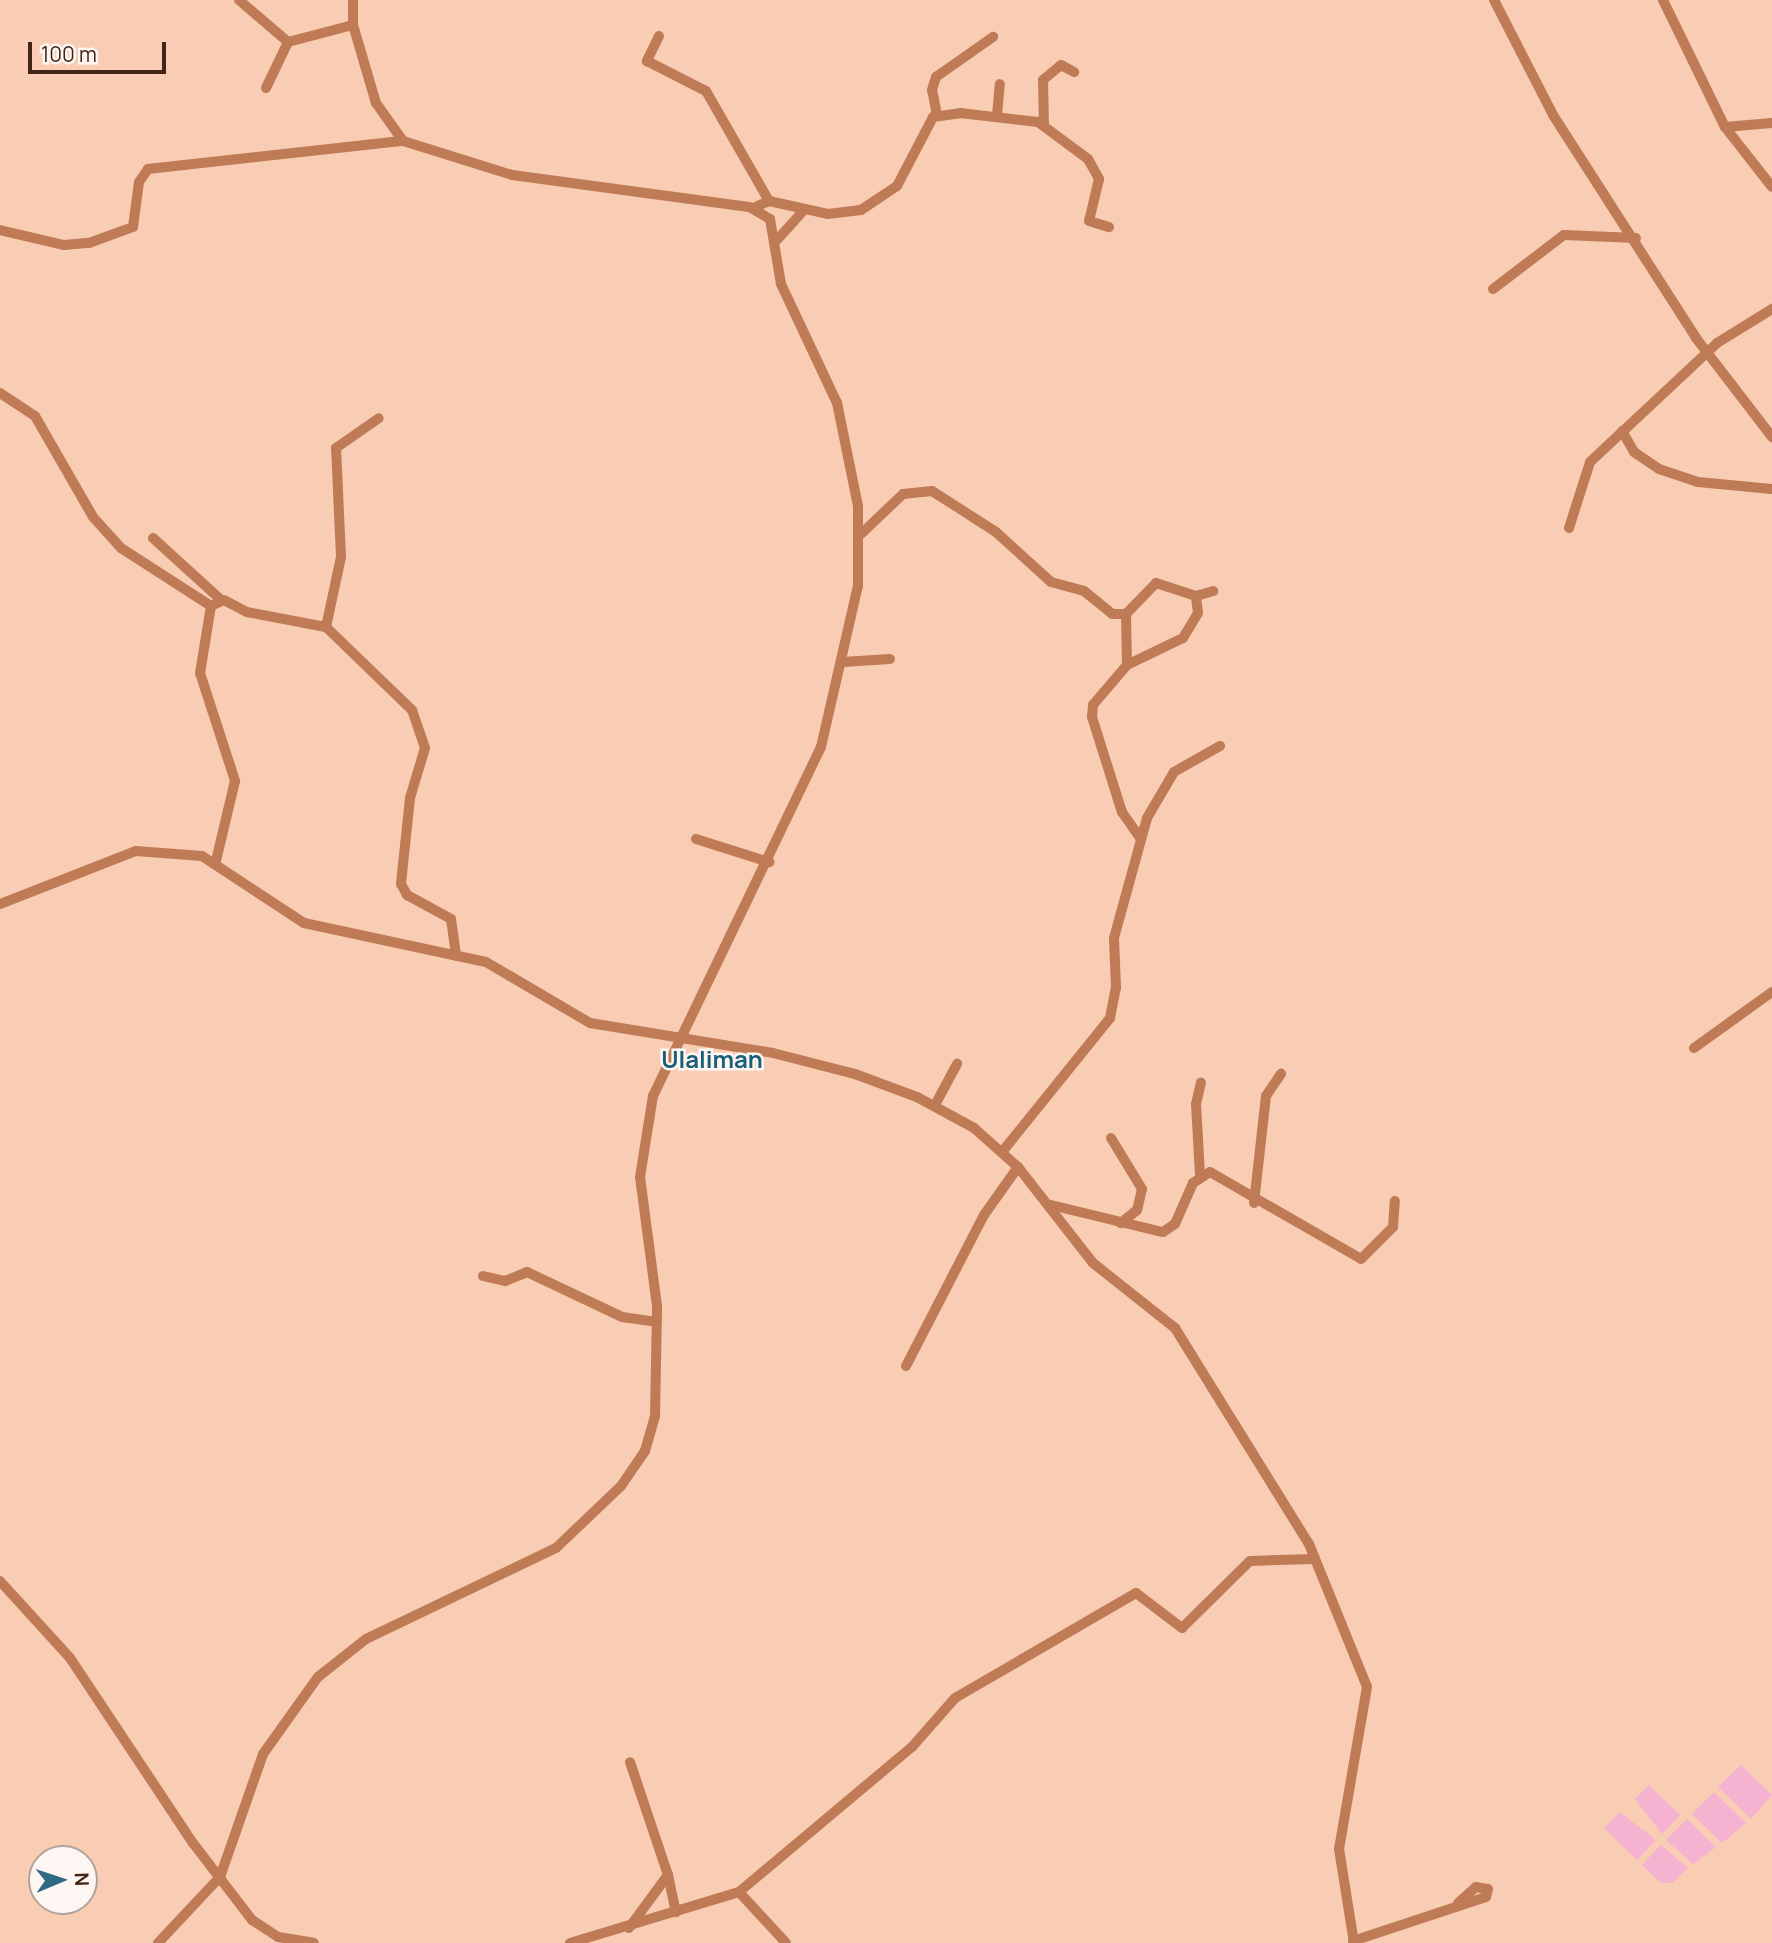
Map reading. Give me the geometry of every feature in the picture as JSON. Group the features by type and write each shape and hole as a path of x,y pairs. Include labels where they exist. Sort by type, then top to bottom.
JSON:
{"street":[{"path":"239,0 288,42"},
{"path":"353,0 353,25 376,103 403,141"},
{"path":"1494,0 1553,115 1636,238 1707,354 1772,437"},
{"path":"1663,0 1725,127 1772,187"},
{"path":"266,88 288,42 353,25"},
{"path":"659,36 647,61 706,91 769,201"},
{"path":"753,208 769,201 803,211 842,214 886,196 937,115 932,90 936,77 993,37"},
{"path":"1044,126 1043,80 1061,65 1074,72"},
{"path":"997,116 1000,84"},
{"path":"937,115 997,116 1044,126 1096,167 1099,184 1089,221 1109,227"},
{"path":"1725,127 1749,129 1772,123"},
{"path":"1737,145 1749,129"},
{"path":"0,230 64,245 89,243 133,227 139,182 148,169 403,141 566,186 753,208 770,219 776,241 781,285 834,390 861,534 843,662 821,747 769,862 653,1096 640,1177 657,1322 655,1415 631,1474 541,1558 366,1639 318,1677 263,1754 220,1877 158,1943"},
{"path":"776,241 803,211"},
{"path":"1493,289 1564,235 1636,238"},
{"path":"1569,527 1585,471 1622,431 1707,354 1772,309"},
{"path":"0,393 35,416 93,517 121,548 216,603 247,612 326,627 420,724 425,748 410,798 401,884 407,895 451,919 456,956"},
{"path":"326,627 341,557 334,456 351,432 379,418"},
{"path":"1622,431 1634,452 1659,469 1698,482 1772,489"},
{"path":"861,534 903,494 932,491 996,532 1051,582 1084,591 1112,614 1126,614"},
{"path":"153,538 216,603"},
{"path":"1127,665 1126,614 1156,583 1196,596 1213,591"},
{"path":"1141,839 1122,812 1092,717 1093,705 1127,665 1183,638 1198,613 1196,596"},
{"path":"216,603 200,673 235,781 216,861"},
{"path":"843,662 890,659"},
{"path":"1002,1152 1110,1018 1115,932 1141,839 1174,772 1220,746"},
{"path":"696,839 769,862"},
{"path":"0,904 136,850 216,861 304,923 456,956 513,974 590,1023 681,1041 805,1059 935,1105 1002,1152 1051,1205 1093,1263 1175,1328 1295,1516 1367,1686 1339,1849 1354,1942 1458,1903"},
{"path":"1694,1048 1772,992"},
{"path":"935,1105 957,1064"},
{"path":"1254,1203 1266,1096 1280,1074"},
{"path":"1051,1205 1121,1223 1172,1228 1200,1175 1201,1083"},
{"path":"1111,1138 1142,1189 1137,1210 1121,1223"},
{"path":"906,1366 984,1215 1018,1167"},
{"path":"1200,1175 1210,1172 1254,1203 1361,1259 1393,1227 1395,1201"},
{"path":"483,1276 505,1281 527,1272 622,1317 657,1322"},
{"path":"570,1943 629,1928 739,1892 921,1738 954,1698 1136,1593 1182,1628 1250,1561 1314,1559"},
{"path":"0,1581 63,1649 220,1877 264,1929 314,1943"},
{"path":"630,1762 668,1875 676,1912"},
{"path":"629,1928 668,1875"},
{"path":"739,1892 786,1943"}],"shaded area":[{"path":"1741,1765 1772,1795 1751,1819 1718,1787"},
{"path":"1649,1785 1680,1815 1662,1834 1635,1799"},
{"path":"1714,1792 1746,1823 1722,1843 1692,1814"},
{"path":"1620,1812 1656,1840 1637,1860 1604,1828"},
{"path":"1687,1819 1716,1847 1693,1864 1666,1840"},
{"path":"1661,1845 1688,1868 1672,1883 1661,1883 1642,1865"}],"district":[{"name":"Ulaliman","path":"712,1059"}]}
